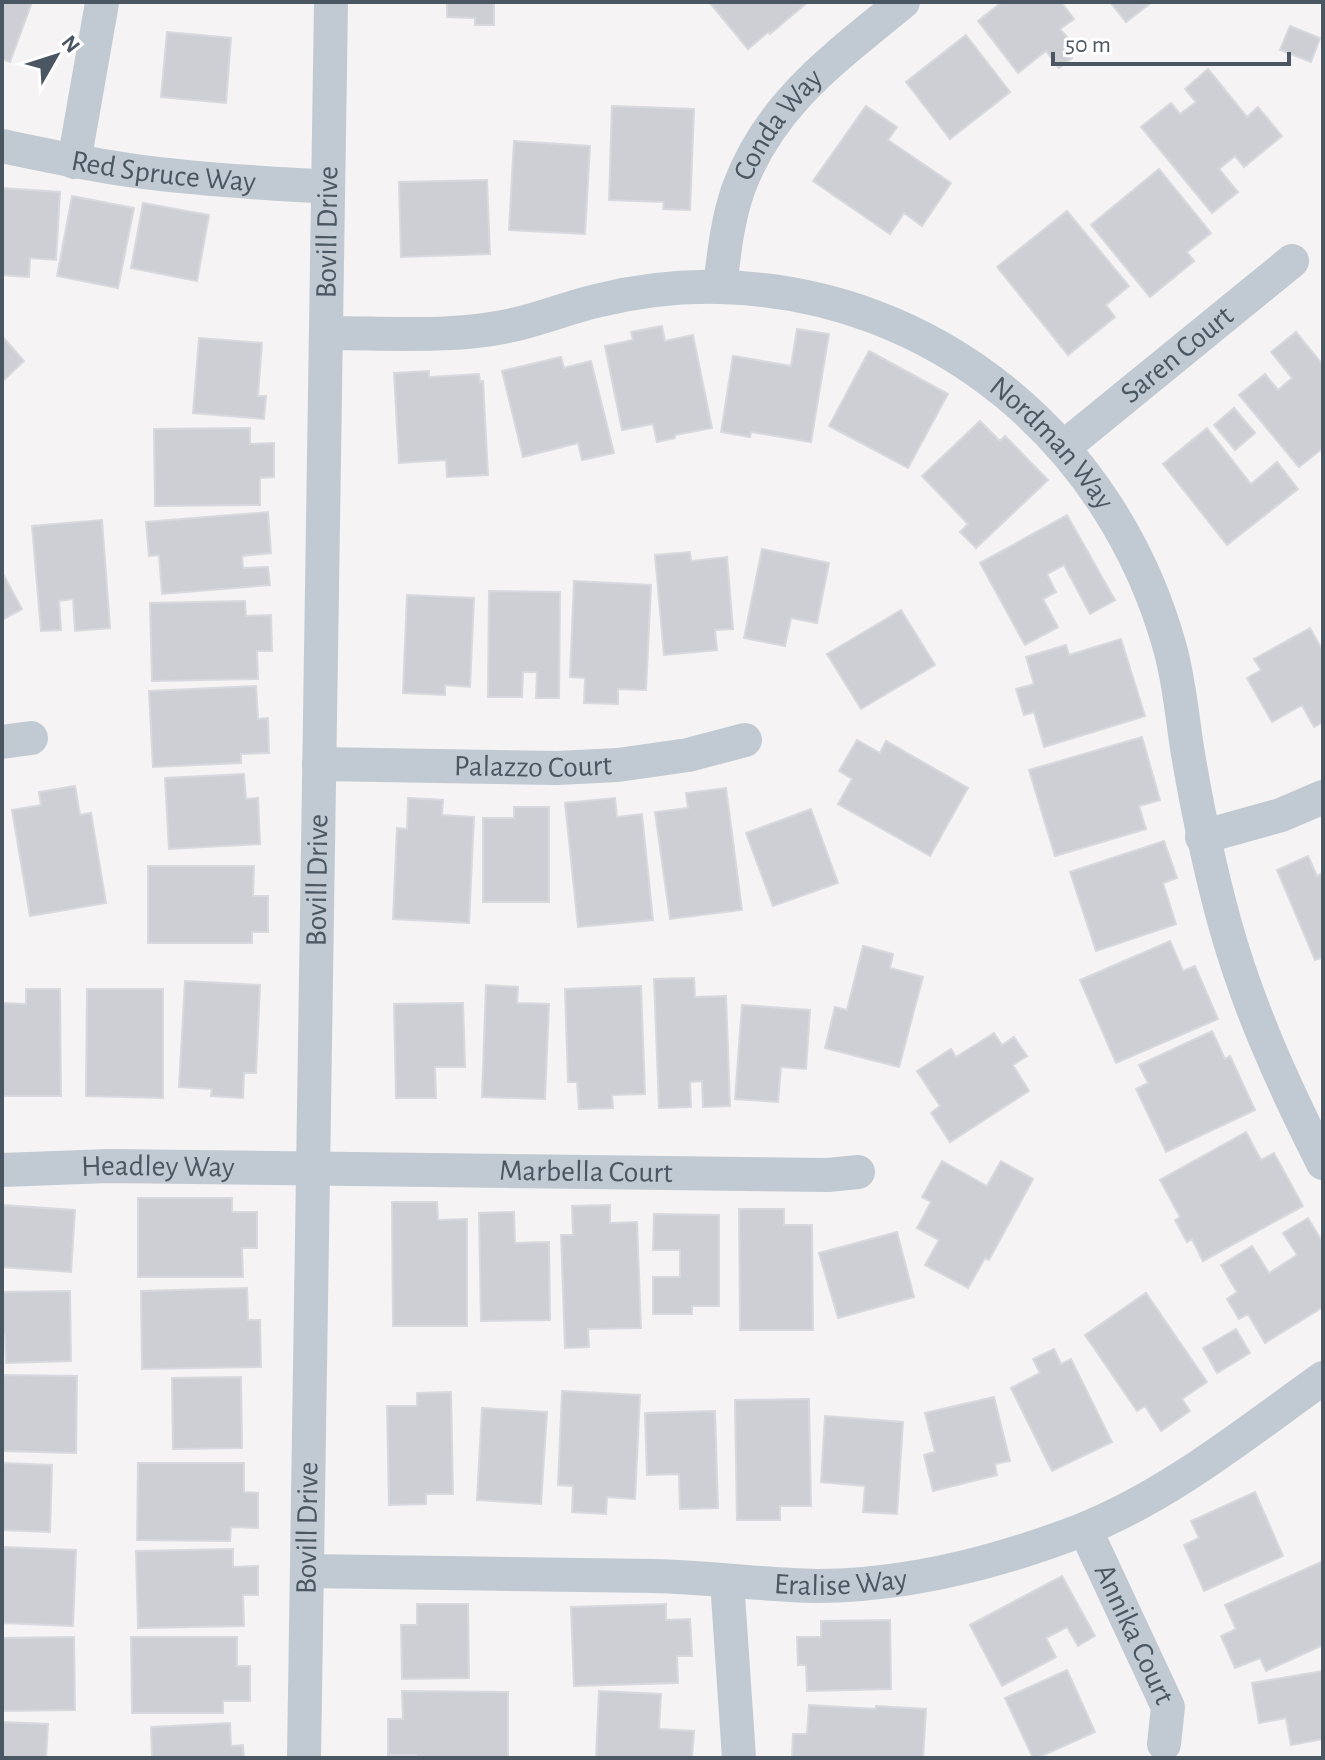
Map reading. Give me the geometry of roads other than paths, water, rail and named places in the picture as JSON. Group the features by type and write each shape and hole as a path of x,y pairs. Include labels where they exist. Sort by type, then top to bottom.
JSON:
{"street":[{"name":"Bovill Drive","path":"304,1758 331,2"},
{"name":"Conda Way","path":"720,287 727,234 739,190 757,149 785,107 815,74 903,2"},
{"path":"74,162 102,3"},
{"name":"Red Spruce Way","path":"2,146 74,162 159,174 328,187"},
{"name":"Saren Court","path":"1064,447 1292,261"},
{"name":"Nordman Way","path":"326,333 458,334 520,324 596,301 653,290 720,287 777,293 826,302 874,317 926,340 976,370 1028,411 1064,447 1099,493 1119,524 1150,588 1171,651 1202,837 1226,928 1255,1013 1289,1097 1323,1163"},
{"name":"Palazzo Court","path":"319,764 557,768 618,765 688,755 745,740"},
{"path":"1202,837 1281,815 1323,797"},
{"name":"Headley Way","path":"2,1170 109,1166 313,1168"},
{"name":"Marbella Court","path":"313,1168 828,1175 858,1172"},
{"name":"Eralise Way","path":"307,1571 642,1576 818,1586 881,1582 943,1572 1017,1554 1085,1529 1185,1476 1323,1378"},
{"name":"Annika Court","path":"1085,1529 1168,1707 1164,1744"},
{"path":"727,1581 739,1758"}]}
